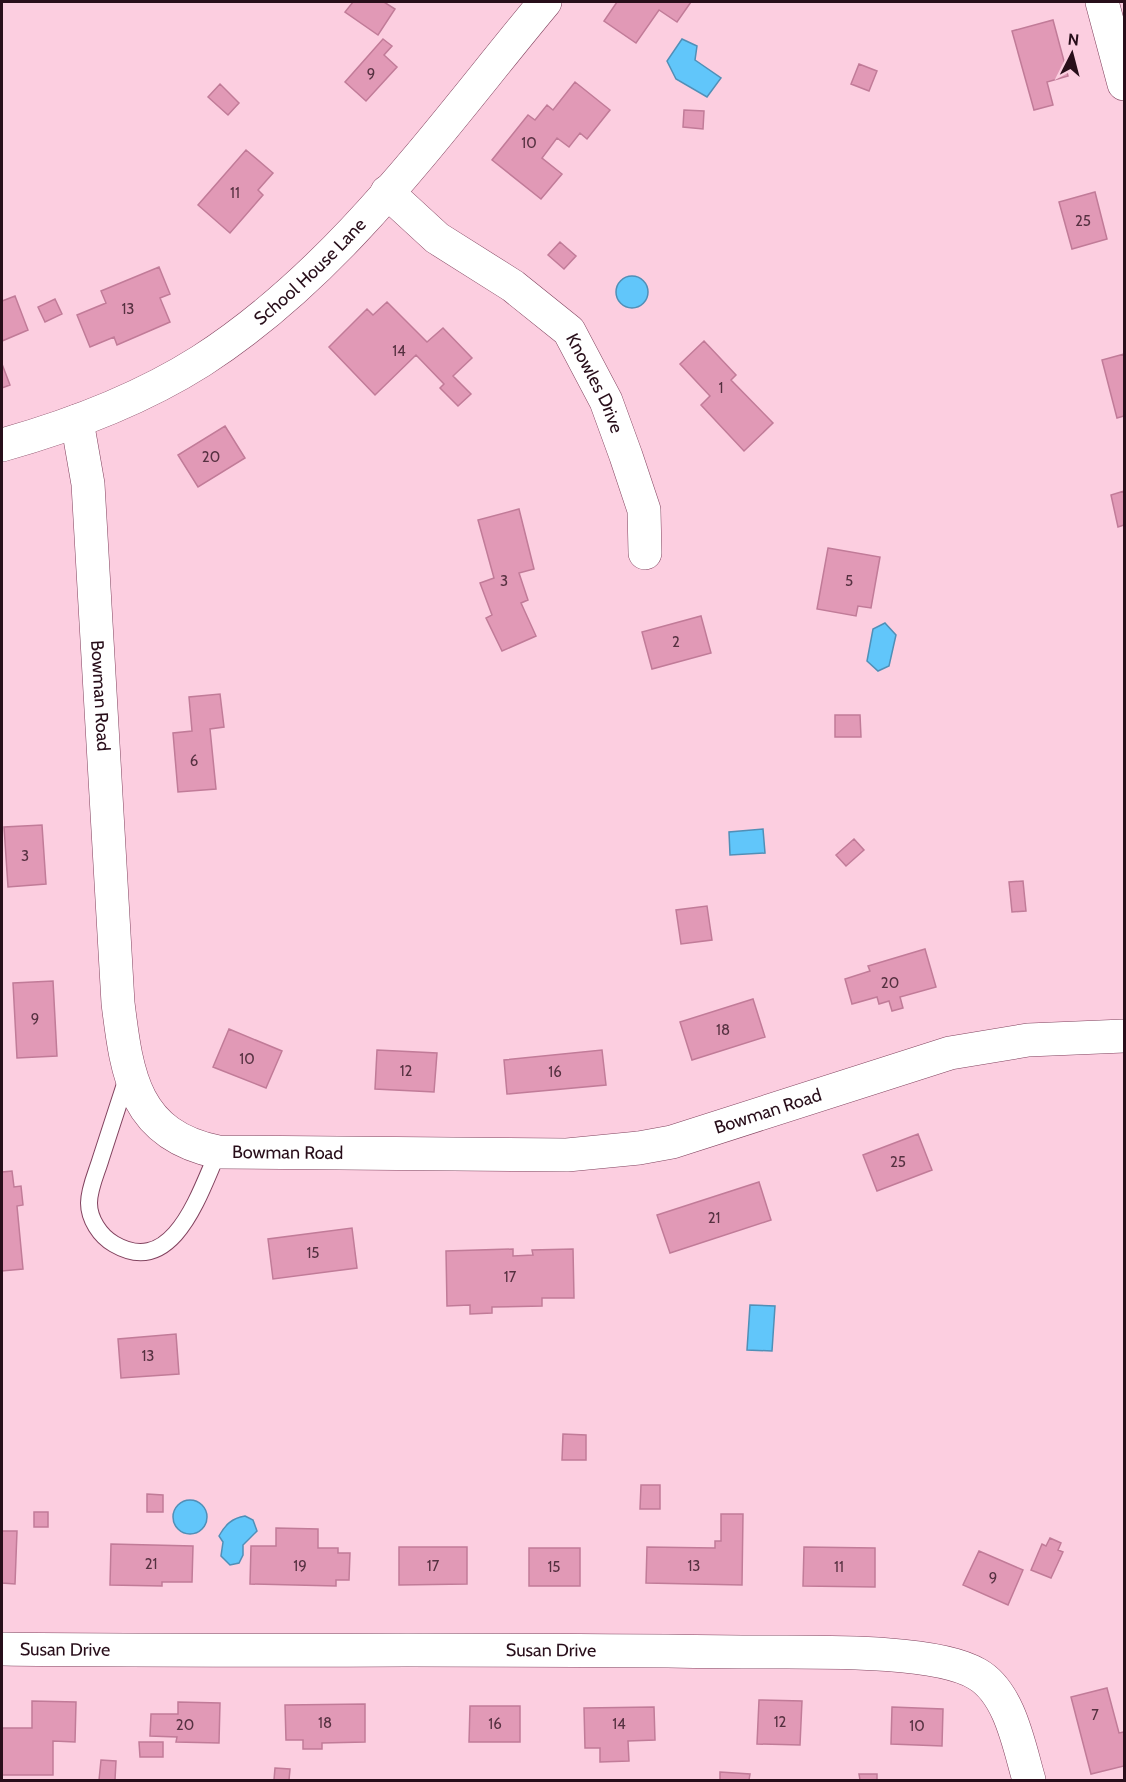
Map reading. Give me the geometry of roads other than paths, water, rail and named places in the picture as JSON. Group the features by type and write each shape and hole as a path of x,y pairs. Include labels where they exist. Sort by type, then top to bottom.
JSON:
{"street":[{"name":"School House Lane","path":"2,445 77,421 166,382 237,336 314,270 387,192 545,2"},
{"path":"1102,2 1125,84"},
{"name":"Knowles Drive","path":"387,192 437,238 513,286 569,331 606,401 626,456 644,510 645,553"},
{"name":"Bowman Road","path":"77,421 88,494 118,1003 129,1071 142,1104 158,1126 198,1148 218,1152 567,1155 639,1148 672,1142 950,1053 1029,1040 1125,1036"},
{"name":"Susan Drive","path":"2,1648 593,1650 856,1654 935,1660 965,1667 980,1675 996,1692 1006,1710 1029,1780"}],"lane":[{"path":"129,1071 89,1202 96,1227 108,1240 124,1249 141,1251 159,1247 174,1238 184,1224 218,1152"}],"water":[{"path":"682,39 697,46 695,60 721,78 707,97 676,79 667,61"},
{"path":"632,276 643,281 648,292 643,303 632,308 621,303 616,292 621,281"},
{"path":"885,623 896,635 889,666 878,671 867,661 873,629"},
{"path":"763,829 765,853 730,855 729,832"},
{"path":"750,1305 775,1306 772,1351 747,1350"},
{"path":"190,1500 202,1505 207,1517 202,1529 190,1534 178,1529 173,1517 178,1505"},
{"path":"245,1516 253,1520 257,1531 243,1545 243,1555 239,1563 230,1565 221,1556 223,1542 219,1536 229,1523"}]}
